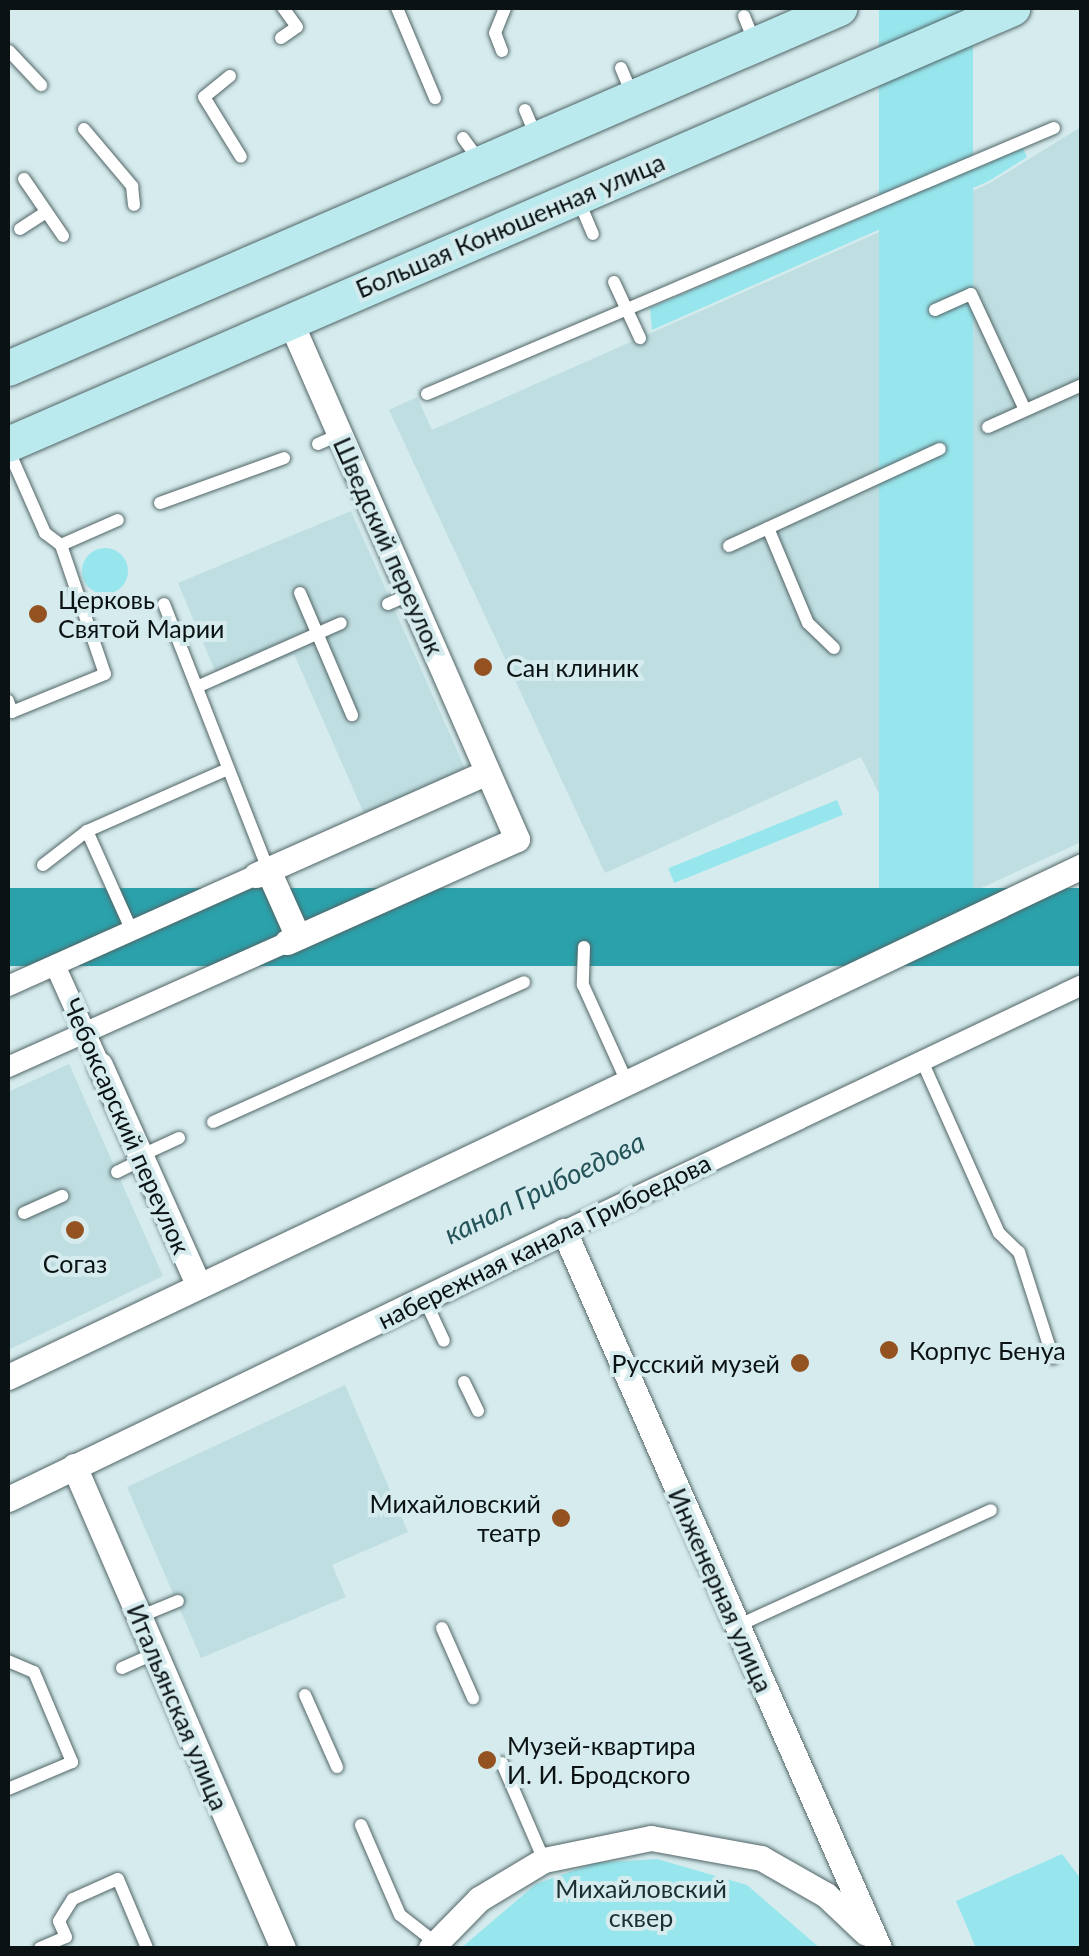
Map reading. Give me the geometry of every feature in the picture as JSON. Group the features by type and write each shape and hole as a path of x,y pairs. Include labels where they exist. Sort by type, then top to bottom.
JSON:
{"main road":[{"path":"8,368 101,316 627,82 750,30 838,8"},
{"name":"Большая Конюшенная улица","path":"8,446 1012,8"}],"street":[{"name":"Шведский переулок","path":"290,321 329,439 399,599 488,772 517,839 292,939"},
{"path":"8,986 488,772"},
{"path":"8,1377 1082,866"},
{"path":"8,1066 292,939 262,872"},
{"name":"Чебоксарский переулок","path":"54,965 198,1286"},
{"name":"набережная канала Грибоедова","path":"8,1498 1082,985"},
{"name":"Инженерная улица","path":"564,1231 879,1948"},
{"name":"Итальянская улица","path":"74,1466 283,1948"},
{"path":"434,1946 479,1900 544,1860 632,1840 725,1847 826,1896 879,1948"}],"lane":[{"path":"281,38 297,27 283,8"},
{"path":"397,8 435,98"},
{"path":"502,51 494,32 505,8"},
{"path":"9,51 42,85"},
{"path":"230,76 204,97 241,157"},
{"path":"426,394 1054,128"},
{"path":"84,129 132,186 134,205"},
{"path":"24,179 63,236"},
{"path":"576,196 593,234"},
{"path":"20,229 46,212"},
{"path":"614,282 640,338"},
{"path":"935,310 971,294 1025,410"},
{"path":"988,427 1082,385"},
{"path":"8,446 44,533 62,544 104,674 12,712 8,701"},
{"path":"729,546 940,449"},
{"path":"160,503 284,458"},
{"path":"62,544 118,520"},
{"path":"768,528 808,623 834,648"},
{"path":"300,592 352,715"},
{"path":"164,604 199,686 262,872"},
{"path":"199,686 342,624"},
{"path":"43,864 87,831 225,770"},
{"path":"87,831 132,931"},
{"path":"584,946 583,985 626,1082"},
{"path":"213,1122 524,982"},
{"path":"922,1061 998,1233 1019,1252 1053,1358"},
{"path":"117,1172 179,1138"},
{"path":"24,1213 62,1196"},
{"path":"424,1298 444,1341"},
{"path":"464,1382 478,1411"},
{"path":"737,1626 991,1510"},
{"path":"140,1617 178,1601"},
{"path":"442,1628 473,1698"},
{"path":"122,1668 155,1653"},
{"path":"8,1661 34,1672 72,1762 8,1789"},
{"path":"46,1701 60,1695"},
{"path":"306,1695 337,1767"},
{"path":"502,1763 544,1860"},
{"path":"362,1826 400,1914 434,1946"},
{"path":"40,1948 68,1943 59,1920 73,1900 118,1879 147,1948"}],"shaded area":[{"path":"1081,127 1081,842 936,909 861,757 605,873 389,410 417,397 432,430 990,183"},
{"path":"351,511 467,773 366,818 294,654 221,685 178,583"},
{"name":"Согаз","path":"69,1064 163,1276 8,1350 8,1092"},
{"path":"345,1385 408,1532 332,1565 346,1597 201,1658 127,1487"}],"green space":[{"path":"879,8 973,8 973,925 879,925"},
{"path":"1023,148 1027,157 989,181 652,330 650,308"},
{"path":"105,548 121,555 128,571 121,587 105,594 89,587 82,571 89,555"},
{"path":"837,800 843,815 674,883 668,868"},
{"path":"1062,1854 1081,1879 1081,1948 976,1948 956,1901"},
{"name":"Михайловский сквер","path":"657,1859 747,1885 820,1948 461,1948 536,1884 595,1863"}],"water":[{"path":"8,888 1081,888 1081,966 8,966"}],"pier":[{"path":"82,1369 111,1431 96,1437 67,1376"}],"place":[{"name":"Церковь Святой Марии","path":"38,614"},
{"name":"Сан клиник","path":"483,667"},
{"name":"Согаз","path":"75,1230"},
{"name":"Корпус Бенуа","path":"889,1350"},
{"name":"Русский музей","path":"800,1363"},
{"name":"Михайловский театр","path":"561,1518"},
{"name":"Музей-квартира И. И. Бродского","path":"487,1760"}],"water label":[{"name":"канал Грибоедова","path":"544,1187"}]}
